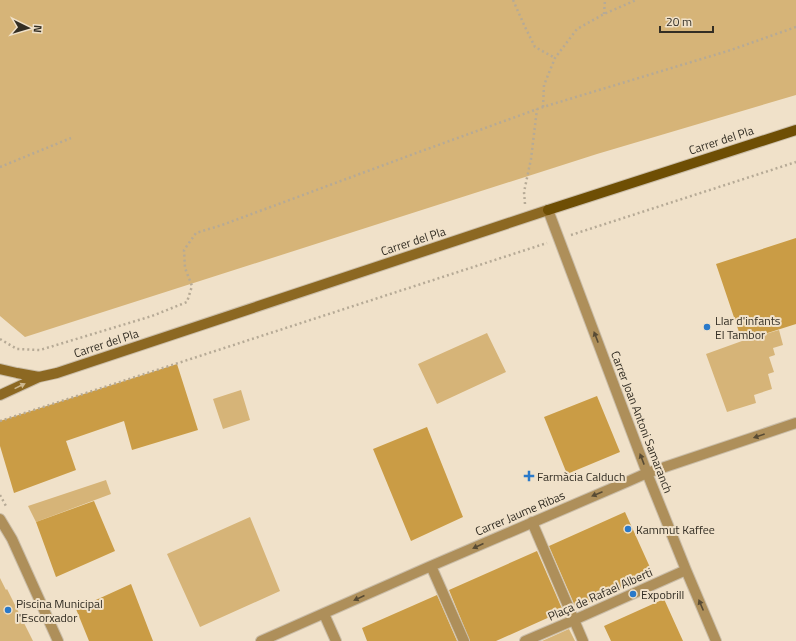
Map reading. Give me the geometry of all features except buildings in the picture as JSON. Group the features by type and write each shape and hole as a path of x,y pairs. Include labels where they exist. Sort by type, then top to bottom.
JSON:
{"main road":[{"name":"Carrer del Pla","path":"0,368 17,373 39,376 57,373 526,217 796,130"},
{"name":"Carrer del Pla","path":"0,396 39,376"}],"street":[{"name":"Carrer Joan Antoni Samaranch","path":"548,210 647,473 716,641"},
{"name":"Carrer Jaume Ribas","path":"261,641 647,473 796,423"},
{"path":"0,519 12,539 58,641"},
{"path":"532,522 583,641"},
{"path":"431,566 464,641"},
{"name":"Plaça de Rafael Alberti","path":"525,641 686,570"},
{"path":"324,614 336,641"}],"path":[{"path":"513,0 524,27 535,47 555,58"},
{"path":"604,14 605,0"},
{"path":"543,107 544,85 555,58 577,29 604,14 636,0"},
{"path":"0,338 17,349 40,350 152,316 187,302 192,286 185,268 184,250 196,233 222,225 537,109 731,50 796,28"},
{"path":"526,217 524,192 531,159 537,109"},
{"path":"0,167 71,138"},
{"path":"0,421 796,162"}],"shaded area":[{"path":"0,0 796,0 796,95 597,154 25,337 0,316"},
{"path":"779,330 783,345 773,348 775,355 769,357 774,372 768,374 772,389 754,395 756,403 727,412 706,354"},
{"path":"487,333 506,372 437,404 418,364"},
{"path":"241,390 250,420 223,429 213,399"},
{"path":"106,480 111,494 36,522 28,506"},
{"path":"250,517 280,591 200,627 167,554"},
{"name":"Piscina Municipal l'Escorxador","path":"0,578 6,590 7,589 33,641 0,641"},
{"path":"569,629 575,641 542,641"}],"place":[{"name":"Llar d'infants El Tambor","path":"707,327"},
{"name":"Farmàcia Calduch","path":"529,476"},
{"name":"Kammut Kaffee","path":"628,529"},
{"name":"Expobrill","path":"633,594"},
{"name":"Piscina Municipal l'Escorxador","path":"8,610"}]}
